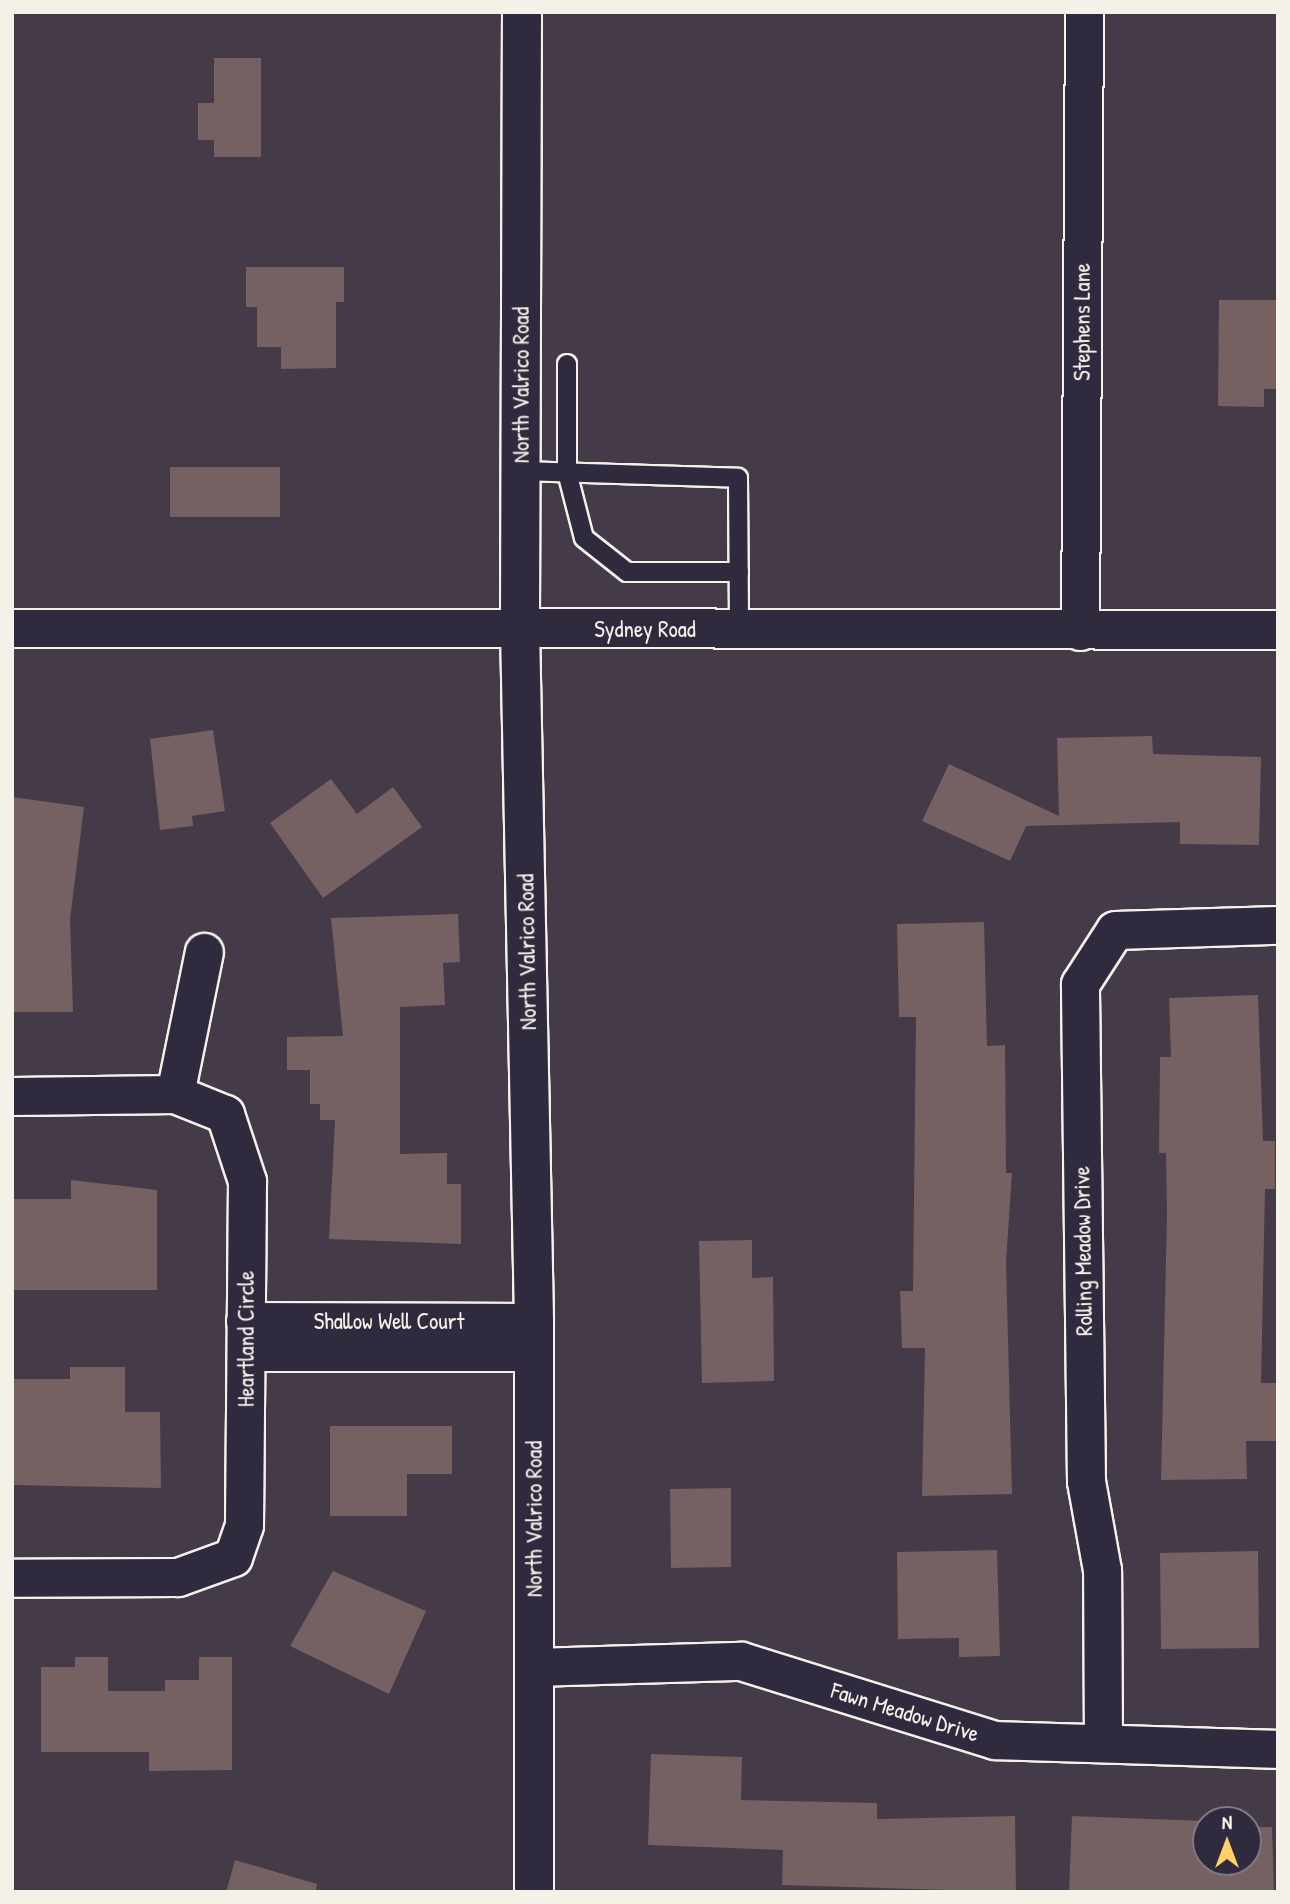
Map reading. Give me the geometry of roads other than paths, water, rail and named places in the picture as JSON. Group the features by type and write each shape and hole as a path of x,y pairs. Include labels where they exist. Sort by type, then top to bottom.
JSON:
{"street":[{"name":"North Valrico Road","path":"522,12 520,628 534,1337 534,1892"},
{"name":"Stephens Lane","path":"1080,631 1084,12"},
{"name":"Sydney Road","path":"12,628 1278,630"},
{"name":"Rolling Meadow Drive","path":"1103,1743 1102,1570 1086,1481 1080,984 1115,930 1278,925"},
{"path":"175,1094 204,952"},
{"name":"Heartland Circle","path":"12,1096 175,1094 225,1114 247,1181 244,1525 233,1557 178,1577 12,1578"},
{"name":"Shallow Well Court","path":"246,1336 534,1337"},
{"name":"Fawn Meadow Drive","path":"535,1667 741,1661 995,1740 1278,1749"}],"lane":[{"path":"567,364 567,472 584,538 627,572 739,572"},
{"path":"521,471 738,478 739,629"}]}
